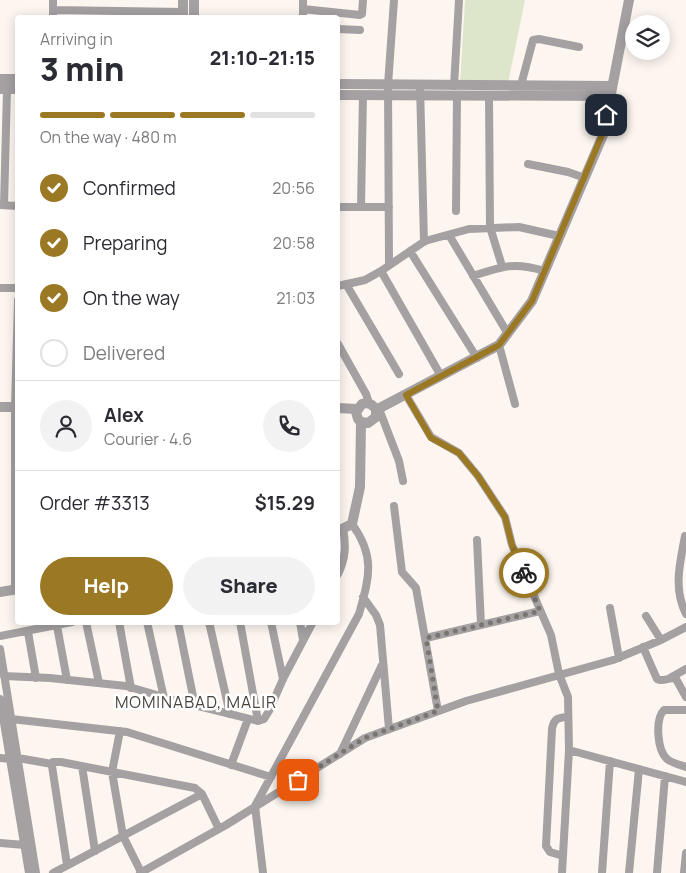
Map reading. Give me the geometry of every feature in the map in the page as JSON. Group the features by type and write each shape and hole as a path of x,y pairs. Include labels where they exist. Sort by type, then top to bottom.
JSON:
{"street":[{"path":"53,0 53,14 139,15 183,15 183,0"},
{"path":"194,0 194,15"},
{"path":"303,0 303,15"},
{"path":"303,9 360,15 363,0"},
{"path":"389,264 388,90 394,0"},
{"path":"456,211 456,90 459,0"},
{"path":"340,566 346,551 344,528 360,487 361,422 357,416 357,409 362,404 375,407 406,395 499,345 532,301 602,135 629,0"},
{"path":"340,29 360,30"},
{"path":"521,85 533,40 539,39 579,47"},
{"path":"0,79 15,79"},
{"path":"340,84 388,90 456,90 521,85 612,91"},
{"path":"8,89 2,206 15,206"},
{"path":"340,95 362,95 388,90"},
{"path":"420,90 424,242"},
{"path":"456,90 489,96 612,91"},
{"path":"361,207 362,95"},
{"path":"489,96 490,227 502,266"},
{"path":"528,164 568,172 585,178"},
{"path":"340,207 389,207"},
{"path":"399,374 342,285 365,280 424,242 469,228 519,227 559,236"},
{"path":"450,235 508,334"},
{"path":"410,251 477,358"},
{"path":"473,276 502,266 515,265 545,271"},
{"path":"381,271 441,376"},
{"path":"0,288 15,288"},
{"path":"499,345 515,404"},
{"path":"340,348 375,407 399,461 403,481"},
{"path":"406,395 431,438 459,453 478,476 505,517 512,545 551,635 559,674 568,697 569,750 562,873"},
{"path":"0,407 15,407"},
{"path":"361,422 372,422 376,417 375,407"},
{"path":"340,408 357,409"},
{"path":"394,506 402,572 416,588 438,711"},
{"path":"263,873 255,806 359,614 363,598 368,554 361,536 344,528"},
{"path":"685,536 678,574 678,588 680,600 686,614"},
{"path":"477,540 481,625"},
{"path":"0,592 15,589"},
{"path":"363,598 378,618 389,729"},
{"path":"610,608 619,658"},
{"path":"426,638 540,611"},
{"path":"646,616 661,640"},
{"path":"0,636 62,625"},
{"path":"87,625 99,683"},
{"path":"120,625 131,688"},
{"path":"149,625 164,698"},
{"path":"179,625 195,706"},
{"path":"211,625 230,714"},
{"path":"241,625 258,721"},
{"path":"272,625 283,679"},
{"path":"300,625 303,640"},
{"path":"4,676 99,683 131,688 258,721 264,719 270,711 283,679 311,625"},
{"path":"58,626 67,680"},
{"path":"120,731 112,772 123,836 141,873 219,829 365,738 466,701 619,658 686,627"},
{"path":"28,632 36,678"},
{"path":"643,647 657,679 670,678 686,669"},
{"path":"0,649 11,719 14,759 29,873"},
{"path":"340,754 383,662"},
{"path":"670,678 676,679 686,697"},
{"path":"0,699 2,724 14,759 36,873"},
{"path":"686,710 664,710 660,716 659,744 669,761 686,767"},
{"path":"563,856 550,852 546,846 553,722 558,718 568,717"},
{"path":"11,719 120,731 271,777"},
{"path":"232,765 248,719"},
{"path":"569,750 686,782"},
{"path":"0,758 52,764 61,762 195,788 202,794 219,829"},
{"path":"602,873 610,761"},
{"path":"52,764 67,865"},
{"path":"82,766 95,851"},
{"path":"629,873 639,769"},
{"path":"657,873 665,776"},
{"path":"53,873 202,794"},
{"path":"0,843 25,845"},
{"path":"684,873 686,853"}],"green space":[{"path":"465,0 525,0 508,83 460,83"}],"way so far":[{"path":"298,780 365,738 438,711 426,638 540,611 524,573"}],"district":[{"name":"MOMINABAD, MALIR","path":"196,702"}],"route":[{"path":"524,573 512,545 505,517 478,476 459,453 431,438 406,395 499,345 532,301 585,178 602,135 606,115"}]}
